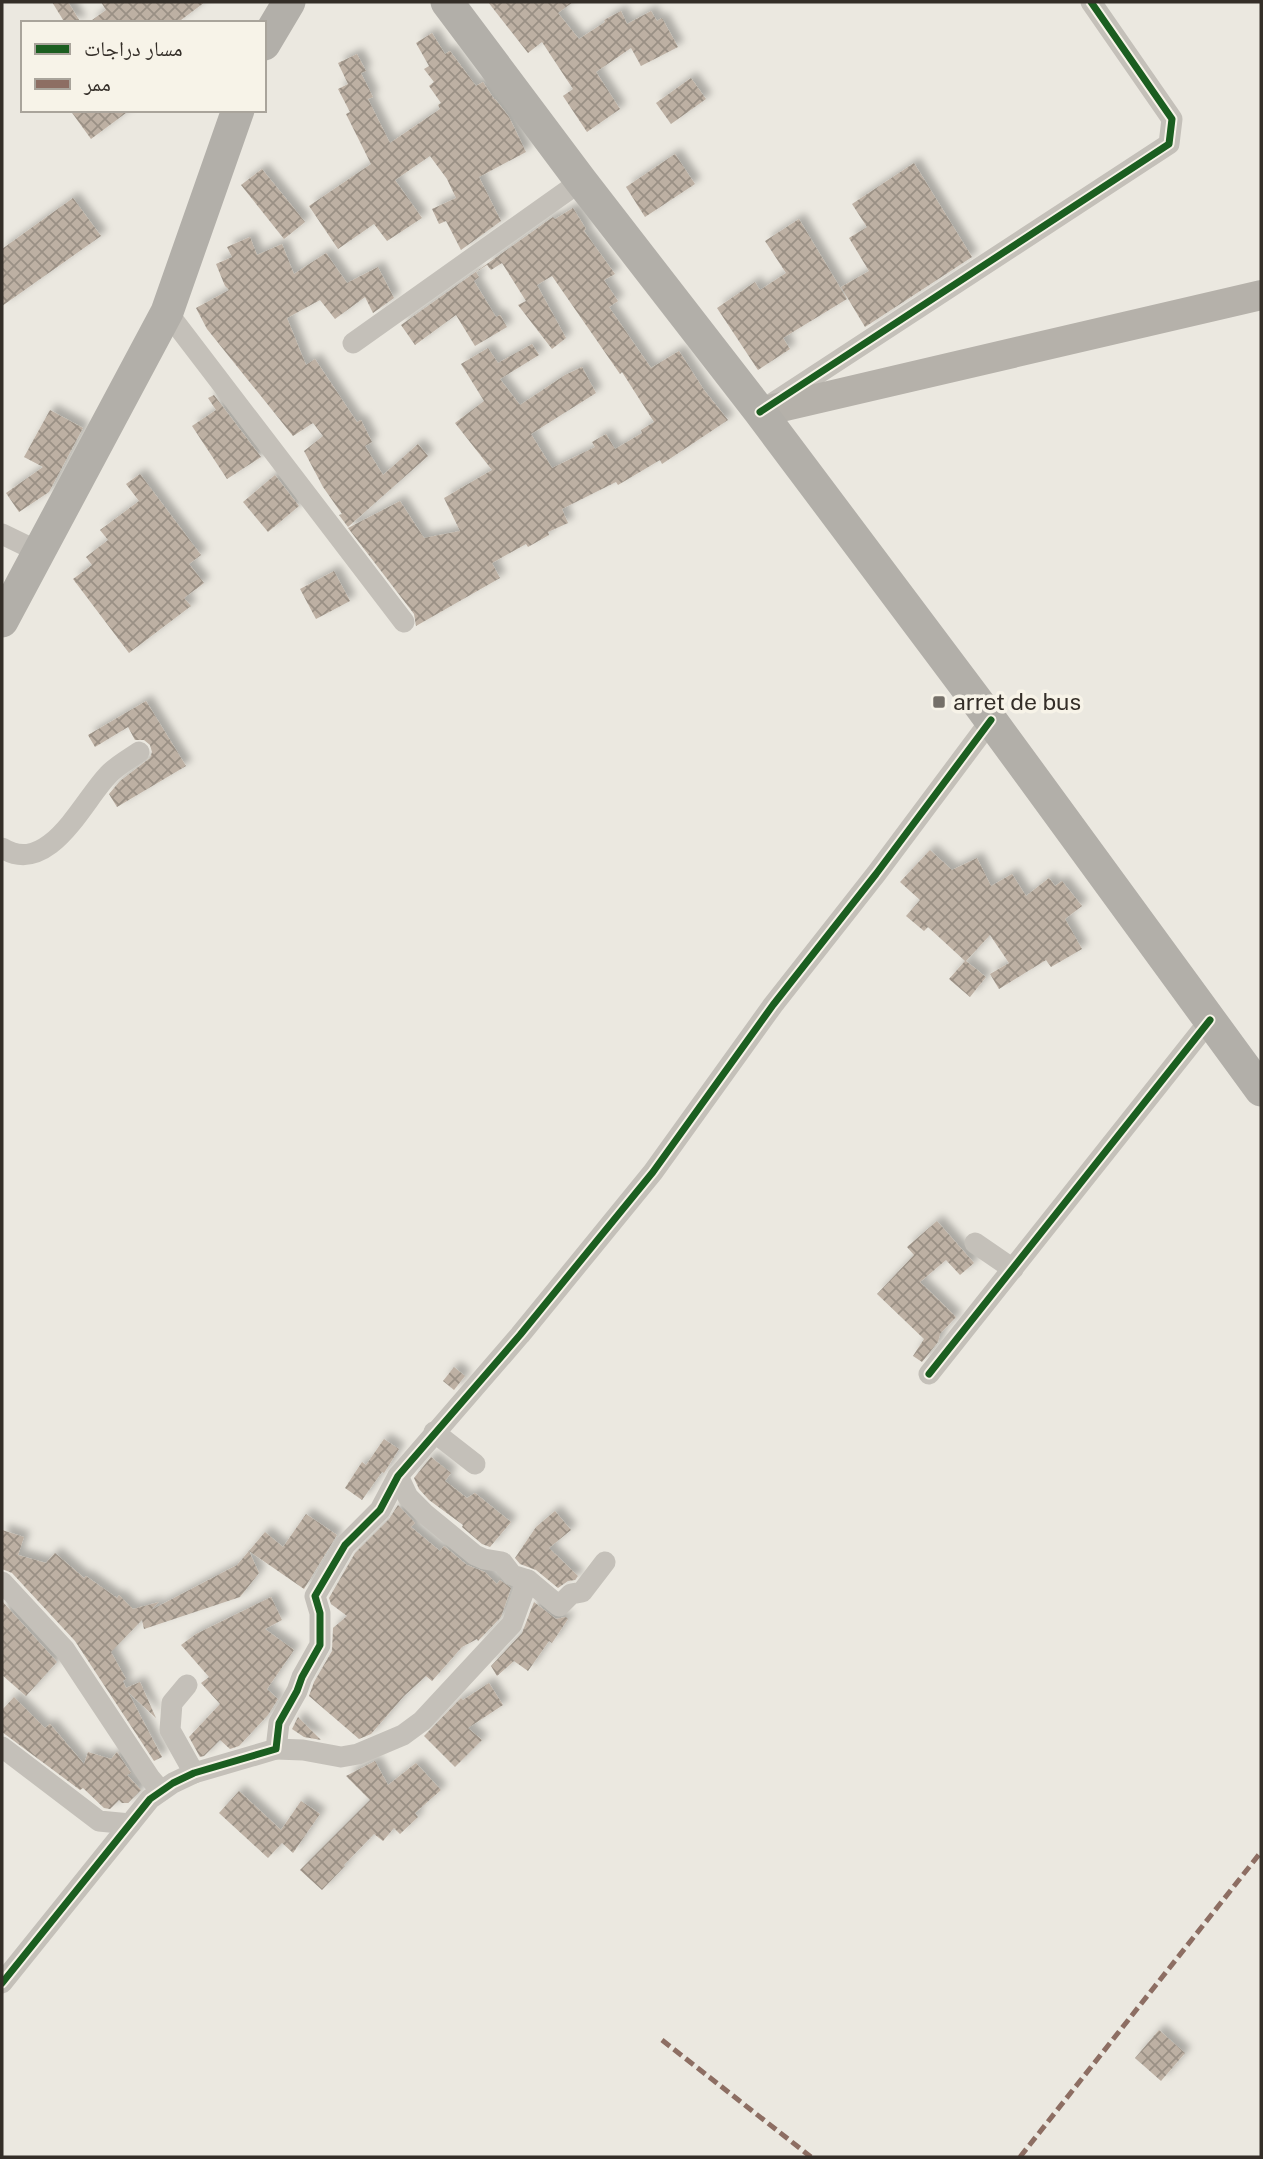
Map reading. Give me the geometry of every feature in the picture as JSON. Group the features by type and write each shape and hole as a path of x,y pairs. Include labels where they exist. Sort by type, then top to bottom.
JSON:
{"main road":[{"path":"265,21 269,2"},
{"path":"266,41 289,2"},
{"path":"447,2 991,720 1261,1090"},
{"path":"2,621 167,312 237,112"},
{"path":"760,412 1261,295"}],"street":[{"path":"760,412 1169,144 1172,119 1091,2"},
{"path":"353,343 581,181"},
{"path":"167,312 404,622"},
{"path":"2,534 38,552"},
{"path":"276,1749 279,1723 320,1645 320,1613 315,1596 345,1545 380,1510 398,1476 520,1335 653,1171 772,1005 876,874 991,720"},
{"path":"2,848 14,855 34,853 49,845 67,828 110,773 139,752"},
{"path":"929,1374 1210,1020"},
{"path":"975,1243 1013,1269"},
{"path":"434,1432 475,1464"},
{"path":"398,1476 408,1497 475,1555 502,1562 512,1575 528,1580 559,1606 571,1594 582,1592 605,1562"},
{"path":"2,1983 150,1799 194,1773 276,1749 303,1750 341,1757 358,1754 403,1734 422,1721 512,1624 528,1580"},
{"path":"2,1582 65,1650 161,1791"},
{"path":"187,1685 172,1703 170,1730 194,1773"},
{"path":"2,1747 99,1821 130,1824"}],"building":[{"path":"52,2 68,2 80,21 64,21"},
{"path":"101,2 205,2 180,21 91,21 106,10"},
{"path":"488,2 573,2 558,13 579,39 621,11 627,24 651,11 657,21 662,18 678,47 641,66 631,48 596,72 620,109 587,132 563,96 573,89 542,42 528,53"},
{"path":"432,33 445,54 450,51 476,86 483,82 509,117 526,152 479,177 501,221 461,250 446,221 439,224 432,209 456,198 447,179 430,156 395,180 422,218 387,241 374,224 338,249 309,206 371,164 346,114 350,112 338,89 348,84 338,63 357,54 366,71 361,73 373,97 368,99 390,143 440,109 438,105 441,103 429,86 434,82 424,69 429,66 416,43"},
{"path":"691,78 706,99 671,124 656,103"},
{"path":"71,112 127,112 91,139"},
{"path":"675,154 695,184 645,217 626,187"},
{"path":"914,163 972,257 865,327 841,287 869,271 849,238 867,227 852,204"},
{"path":"262,169 305,222 284,239 241,185"},
{"path":"73,198 101,236 2,306 2,249"},
{"path":"573,208 586,229 584,231 615,274 604,280 618,301 609,307 651,368 679,351 704,390 728,420 662,464 660,460 618,485 616,482 562,509 568,523 548,532 549,535 528,547 526,544 492,563 500,578 416,626 414,614 348,528 400,501 424,538 460,531 444,498 492,470 455,423 484,401 461,364 488,348 498,363 532,344 539,355 500,379 520,405 582,367 596,393 531,434 552,468 595,447 592,442 606,434 615,449 642,433 641,430 654,422 622,372 620,374 552,276 537,285 566,338 552,349 518,305 526,301 502,263 491,270 487,265 476,272 479,277 474,281 496,317 500,315 507,327 475,346 456,315 415,345 401,325 553,217 555,219"},
{"path":"799,219 847,299 783,338 790,349 758,370 717,308 755,282 760,290 786,273 765,241"},
{"path":"250,237 257,255 282,244 294,274 326,253 347,283 378,267 394,298 373,313 365,297 335,319 320,300 287,318 306,365 315,359 357,422 361,420 372,442 365,446 383,475 418,444 428,456 348,527 304,451 323,436 313,423 293,436 207,329 196,308 229,290 216,264 232,257 227,247"},
{"path":"214,395 261,457 227,479 192,426 216,410 208,398"},
{"path":"50,410 83,428 49,492 19,512 6,493 43,467 24,457"},
{"path":"140,474 201,555 189,564 204,583 184,598 191,606 129,653 73,579 92,565 86,557 108,540 100,530 139,501 126,484"},
{"path":"275,475 299,506 268,532 243,502"},
{"path":"334,571 350,601 316,619 300,589"},
{"path":"146,701 186,766 117,807 109,794 120,781 150,758 150,745 144,740 135,740 128,727 95,747 88,735"},
{"path":"930,850 952,870 977,858 991,886 1012,874 1026,896 1049,878 1055,886 1062,881 1082,906 1065,919 1082,949 1051,967 1046,960 999,989 990,974 1009,963 990,935 966,961 986,977 970,997 949,979 965,961 928,927 924,931 906,916 920,900 900,882"},
{"path":"937,1221 974,1263 960,1275 946,1260 920,1282 956,1317 940,1334 938,1342 922,1362 913,1356 924,1339 877,1294 914,1255 907,1247"},
{"path":"454,1367 465,1376 454,1390 443,1381"},
{"path":"384,1439 399,1449 362,1500 345,1488 362,1462 366,1465"},
{"path":"431,1457 451,1473 445,1481 467,1498 475,1493 511,1522 490,1547 482,1544 419,1489 414,1478"},
{"path":"398,1505 415,1523 411,1527 440,1551 444,1546 467,1565 485,1572 497,1584 500,1580 511,1588 501,1617 478,1641 477,1639 462,1647 432,1681 426,1676 404,1696 371,1734 359,1739 309,1696 332,1651 333,1628 347,1616 331,1604 329,1598 355,1553 389,1519"},
{"path":"555,1511 571,1530 549,1548 578,1576 558,1588 536,1570 520,1564 515,1558 536,1527"},
{"path":"306,1514 337,1535 304,1589 249,1551 265,1532 283,1547"},
{"path":"2,1530 24,1537 18,1555 46,1563 55,1553 84,1578 86,1576 117,1598 119,1595 133,1609 159,1602 151,1610 237,1565 249,1551 259,1573 240,1597 144,1629 142,1620 111,1652 126,1679 123,1681 126,1688 140,1682 156,1718 128,1692 162,1757 154,1761 75,1641 12,1573 2,1569"},
{"path":"271,1597 282,1620 265,1629 294,1650 267,1689 278,1699 268,1715 239,1746 230,1749 220,1740 200,1757 189,1737 220,1704 201,1683 209,1677 181,1645 196,1634"},
{"path":"2,1601 57,1662 26,1696 2,1675"},
{"path":"534,1602 556,1619 568,1619 528,1671 514,1661 497,1676 491,1666 522,1633"},
{"path":"489,1683 503,1705 468,1728 482,1740 455,1767 424,1736 461,1698 463,1700"},
{"path":"14,1697 45,1728 50,1724 84,1764 88,1752 111,1759 117,1752 131,1773 127,1775 141,1790 128,1803 119,1800 110,1809 104,1808 83,1788 80,1790 2,1732 2,1710"},
{"path":"298,1717 321,1740 304,1737 292,1729"},
{"path":"375,1761 388,1785 416,1763 441,1790 415,1813 418,1817 400,1834 394,1828 383,1841 374,1834 322,1890 300,1870 370,1800 346,1776"},
{"path":"239,1791 281,1830 301,1801 320,1814 293,1853 282,1843 268,1858 219,1813"},
{"path":"1159,2030 1185,2053 1161,2081 1135,2058"}],"marked path":[{"path":"1020,2157 1261,1852"},
{"path":"662,2040 811,2157"}],"cycle path":[{"path":"760,412 1169,144 1172,119 1091,2"},
{"path":"2,1983 150,1799 194,1773 276,1749 279,1723 320,1645 320,1613 315,1596 345,1545 380,1510 398,1476 520,1335 653,1172 773,1005 876,874 991,720"},
{"path":"929,1374 1210,1020"}],"place":[{"name":"arret de bus","path":"939,702"}]}
